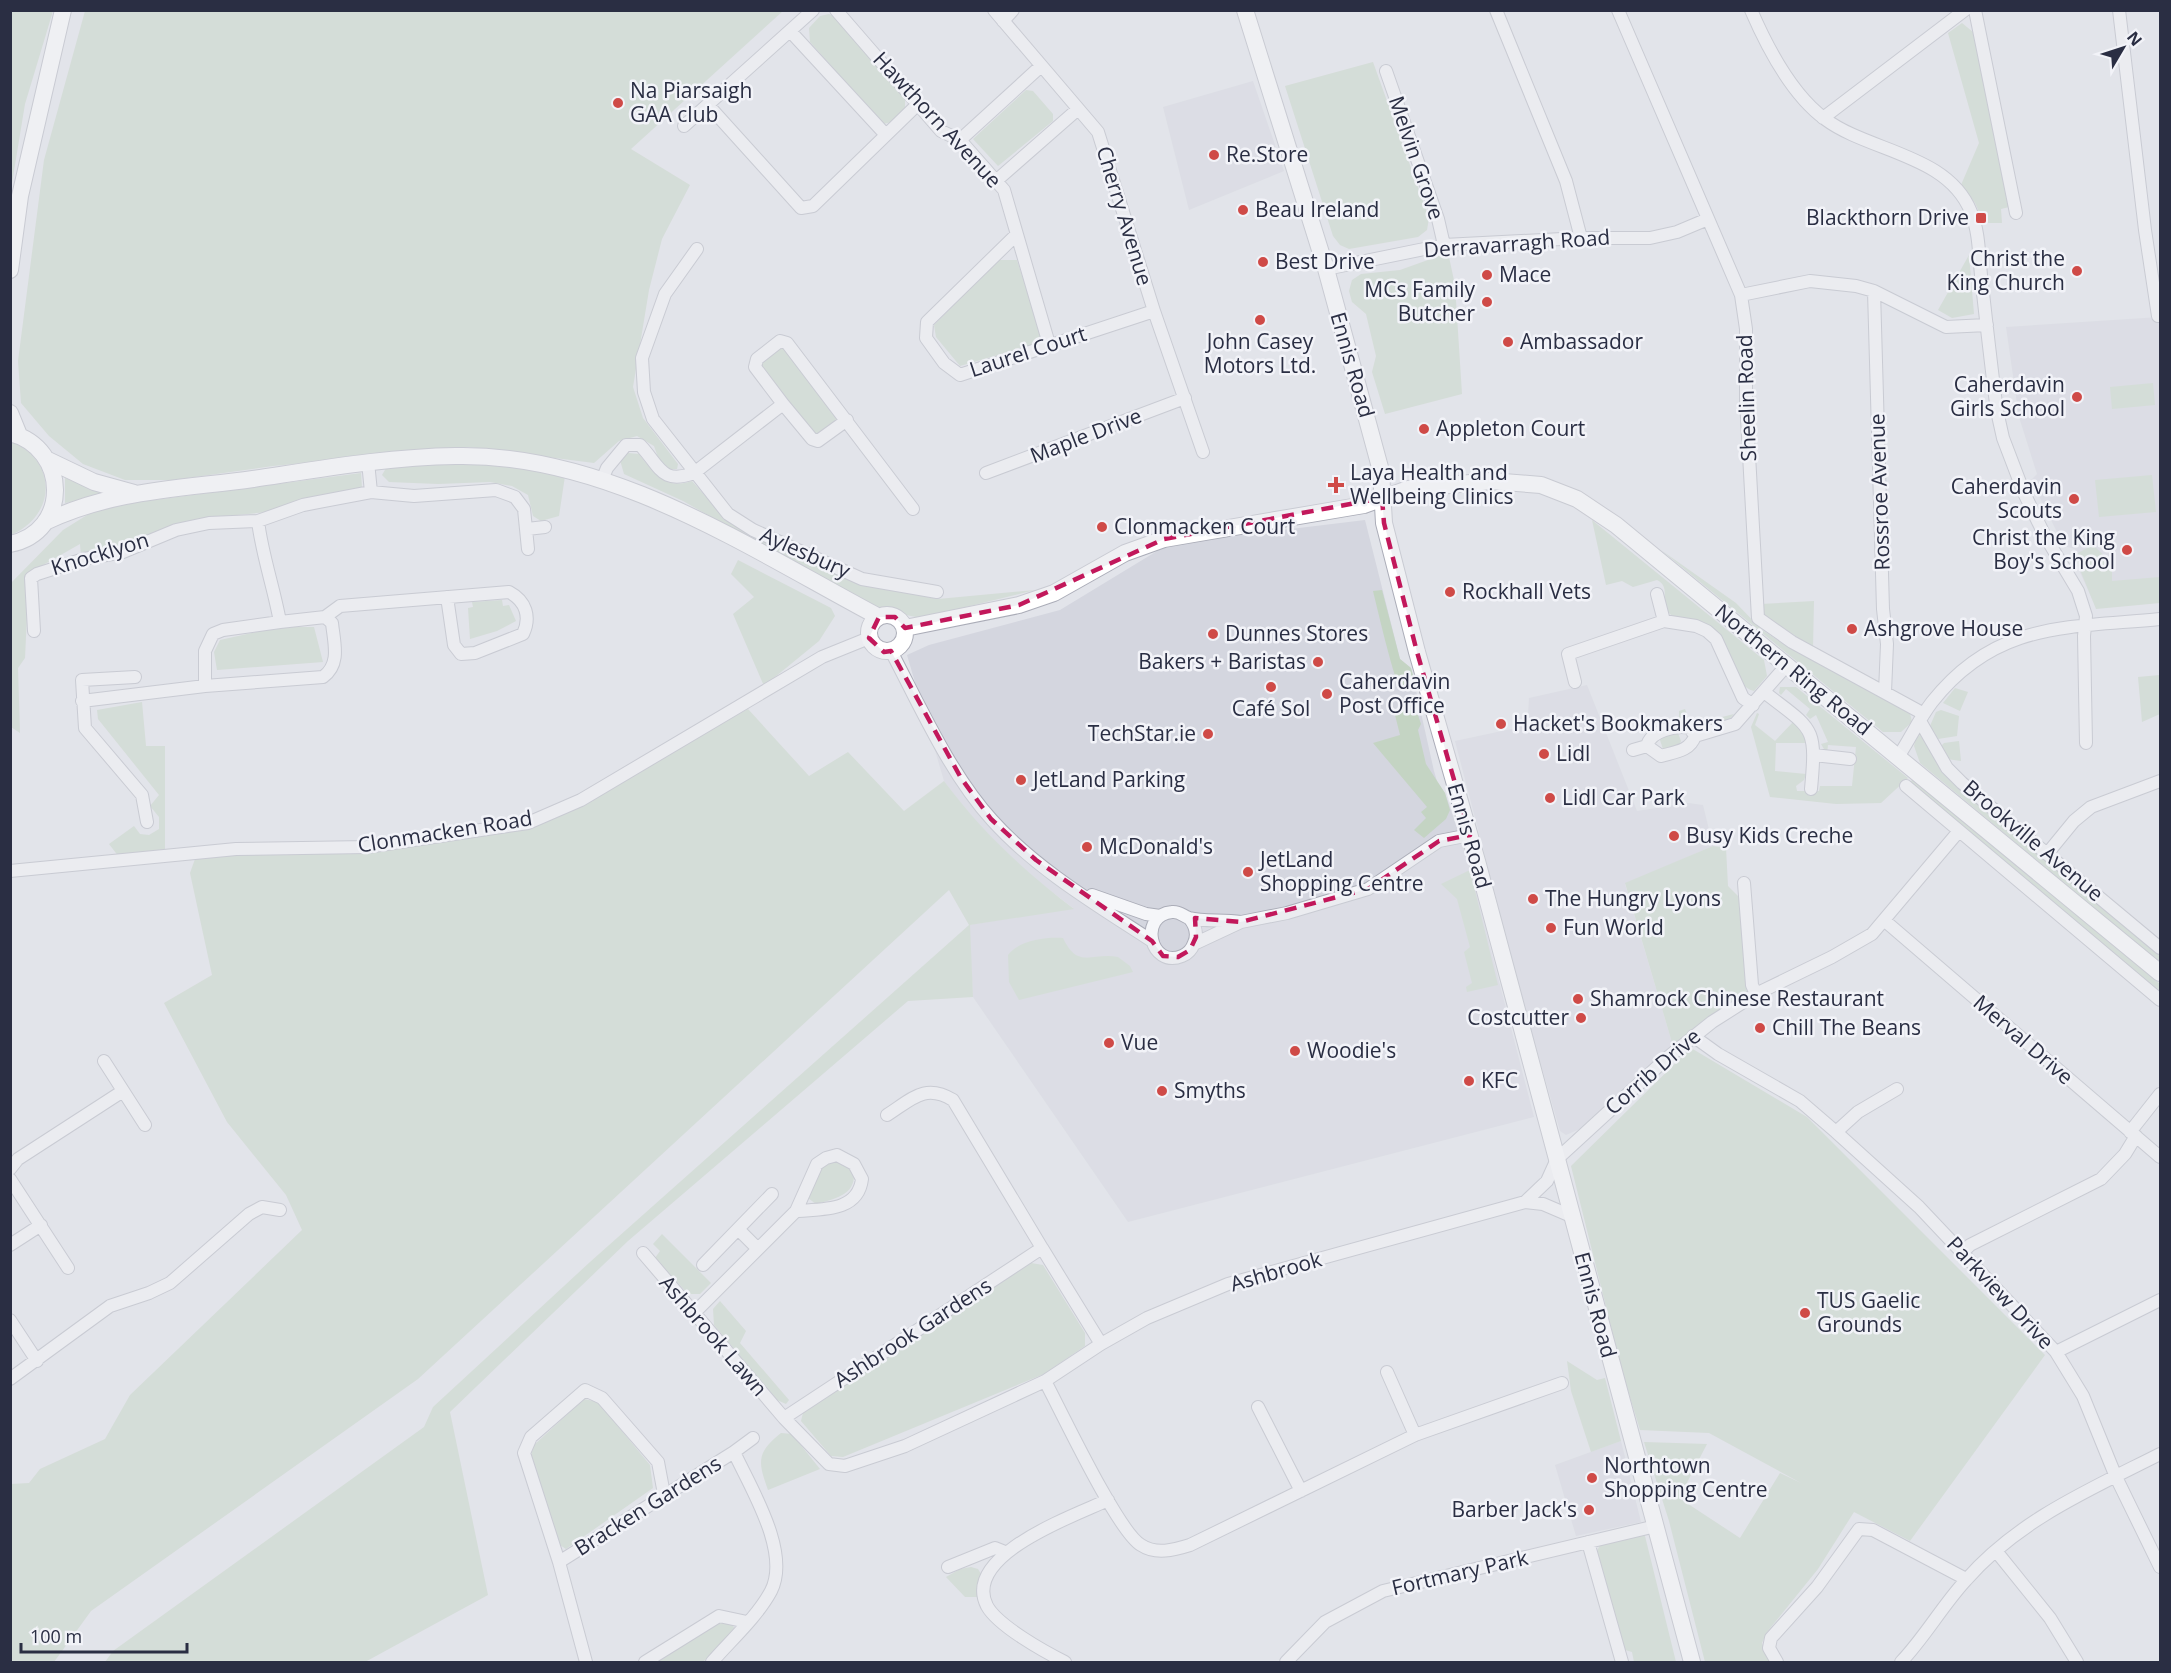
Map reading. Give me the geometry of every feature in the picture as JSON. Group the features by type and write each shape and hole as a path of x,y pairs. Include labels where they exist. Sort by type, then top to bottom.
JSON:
{"main road":[{"path":"10,270 20,196 63,10"},
{"name":"Ennis Road","path":"1245,10 1326,269 1381,471 1384,524 1417,652 1470,835 1692,1662"},
{"path":"10,413 15,434 36,445 48,460 56,485 52,511 45,522 38,531 13,548"},
{"path":"45,522 79,506 135,493 177,490 368,462 456,456 510,459 562,467 657,501 845,599 872,629 878,649 891,651 904,640 905,628 895,617 872,629"},
{"path":"48,460 94,482 135,493"},
{"name":"Northern Ring Road","path":"1382,498 1408,489 1491,481 1541,484 1577,499 1616,525 2160,973"},
{"path":"905,628 1019,605 1071,584 1125,553 1164,539 1364,505 1382,498"}],"street":[{"path":"684,126 813,10"},
{"name":"Hawthorn Avenue","path":"836,10 941,131 960,140 998,180 1004,190 1049,344"},
{"name":"Cherry Avenue","path":"994,10 1098,132 1154,311 1203,452"},
{"path":"1003,21 1013,10"},
{"path":"1496,10 1566,181 1581,238"},
{"name":"Sheelin Road","path":"1618,10 1741,295 1746,329 1755,612 1758,618 1792,642 1885,692 1922,718"},
{"path":"1751,10 1760,30 1794,86 1823,118 1850,135 1914,159 1944,178 1971,212 2003,438 2034,516 2078,591 2086,616 2084,636 2086,743"},
{"path":"1823,118 1965,10"},
{"path":"1975,10 2016,213"},
{"path":"2119,10 2145,230 2158,316"},
{"path":"790,31 886,135"},
{"path":"960,140 1041,66"},
{"name":"Melvin Grove","path":"1386,71 1438,219 1444,245"},
{"path":"708,105 801,208 813,206 918,104"},
{"path":"998,180 1078,109"},
{"name":"Derravarragh Road","path":"1326,269 1444,245 1581,238 1650,238 1677,232 1708,219"},
{"name":"Laurel Court","path":"1016,235 927,322 926,338 944,363 960,375 1154,311"},
{"name":"Aylesbury","path":"697,249 665,294 642,358 644,392 653,420 728,514 753,530 862,579 937,592"},
{"path":"1000,249 1023,258"},
{"path":"1741,295 1810,281 1874,291 1946,327 1987,325"},
{"name":"Rossroe Avenue","path":"1874,291 1883,609 1887,666 1885,692"},
{"path":"847,420 818,441 813,439 755,367 757,359 780,341 787,344 847,420 913,509"},
{"name":"Maple Drive","path":"986,473 1185,398"},
{"path":"602,480 616,453 626,445 640,446 663,474 679,478 694,473 783,404"},
{"path":"368,462 371,492"},
{"name":"Knocklyon","path":"34,631 31,578 37,574 84,559 123,552 176,530 209,523 258,521 303,505 371,492 414,496 496,490 515,498 524,508 528,549"},
{"path":"258,521 262,550 271,574 280,622"},
{"path":"526,529 545,527"},
{"path":"205,686 204,651 213,634 280,622 325,617 340,606 447,597 509,592 518,596 525,608 528,623 523,634 475,653 461,654 454,645 447,597"},
{"path":"1657,594 1664,621"},
{"path":"82,701 205,686 323,676 332,670 335,663 332,623 325,617"},
{"path":"1898,757 1922,718 1951,681 1995,647 2022,635 2160,619"},
{"path":"1575,682 1568,654 1664,621 1696,626 1716,639 1743,698 1753,705"},
{"name":"Clonmacken Road","path":"10,871 237,849 367,847 528,824 581,800 872,629"},
{"path":"891,651 961,778 991,819 1021,848 1069,885 1152,942 1157,951 1170,957 1185,955 1194,944 1241,922 1287,913 1368,889 1439,841 1470,835"},
{"path":"1695,736 1727,729 1742,718 1787,665"},
{"path":"135,677 82,680 82,701 85,728 142,795 147,822"},
{"path":"1764,692 1807,725 1815,747 1811,789"},
{"name":"Brookville Avenue","path":"1922,718 1947,768 2160,948"},
{"path":"1682,727 1690,728 1695,736 1693,743 1686,749 1661,756 1647,746 1654,734 1682,727"},
{"path":"1633,750 1647,746"},
{"path":"1814,755 1850,759"},
{"path":"2047,854 2074,821 2091,807 2160,781"},
{"name":"Brookville Avenue","path":"1906,786 2160,1000"},
{"name":"Corrib Drive","path":"1557,1159 1693,1036 1756,994 1832,957 1872,934 1959,831"},
{"path":"1744,883 1752,985 1756,994"},
{"path":"1069,885 1107,901 1160,916 1176,912 1189,918 1241,922"},
{"path":"1152,942 1153,924 1160,916"},
{"path":"1189,918 1196,929 1194,944"},
{"name":"Merval Drive","path":"1885,921 2160,1157"},
{"name":"Parkview Drive","path":"1693,1036 1800,1101 1836,1132 1919,1207 2056,1352 2083,1396 2116,1477 2160,1567"},
{"path":"104,1061 145,1125"},
{"path":"1836,1132 1858,1112 1897,1089"},
{"path":"10,1169 18,1159 123,1091"},
{"path":"887,1115 922,1093 939,1091 953,1100 1101,1344"},
{"path":"1963,1252 1970,1245 2101,1179 2125,1154 2133,1134 2160,1094"},
{"path":"693,1314 796,1211 817,1164 837,1155 848,1159 860,1172 861,1185 855,1197 842,1207 796,1211"},
{"name":"Ashbrook","path":"1525,1202 1547,1181 1557,1159"},
{"path":"10,1179 68,1268"},
{"path":"703,1265 772,1194"},
{"name":"Ashbrook","path":"784,1418 829,1464 845,1466 905,1446 1045,1382 1101,1344 1147,1318 1228,1284 1525,1202 1543,1204 1571,1216"},
{"path":"10,1379 110,1306 149,1293 170,1282 249,1214 262,1207 280,1210"},
{"path":"10,1245 41,1226"},
{"path":"738,1229 758,1249"},
{"name":"Ashbrook Gardens","path":"784,1418 1042,1248"},
{"name":"Ashbrook Lawn","path":"643,1253 784,1418"},
{"path":"2056,1352 2160,1300"},
{"path":"10,1320 37,1361"},
{"path":"1387,1372 1415,1435"},
{"path":"1045,1382 1108,1500 1132,1538 1142,1546 1164,1551 1190,1545 1415,1435 1562,1383"},
{"path":"559,1563 524,1453 531,1437 585,1390 602,1398 658,1462 664,1494"},
{"path":"1258,1407 1301,1491"},
{"name":"Bracken Gardens","path":"586,1662 559,1563 753,1438"},
{"name":"Bracken Gardens","path":"712,1662 771,1590 776,1569 771,1532 734,1452"},
{"path":"1907,1660 1966,1579 1996,1551 2041,1516 2160,1454"},
{"path":"1065,1662 1008,1627 987,1605 984,1587 990,1568 1005,1552 1108,1500"},
{"name":"Fortmary Park","path":"1286,1662 1325,1622 1383,1591 1656,1526"},
{"path":"1778,1662 1769,1648 1771,1638 1817,1587 1859,1529 1873,1530 1966,1579"},
{"path":"1588,1542 1623,1662"},
{"path":"948,1567 995,1548 1005,1552"},
{"path":"1996,1551 2050,1618 2077,1662"},
{"path":"970,1558 990,1568"},
{"path":"645,1662 719,1616 747,1622"}],"highlighted area":[{"path":"1382,498 1384,523 1417,652 1470,835 1439,841 1368,889 1241,922 1195,918 1196,937 1190,950 1178,957 1163,956 1152,941 1036,860 991,819 961,778 891,651 884,652 869,638 879,617 895,617 905,628 1019,605 1164,539"}],"shaded area":[{"path":"1253,81 1284,171 1189,210 1163,107"},
{"path":"2160,317 2160,596 2093,601 2074,559 2075,549 2064,546 2031,480 2037,474 2019,417 2006,327"},
{"name":"JetLand Shopping Centre","path":"1365,520 1400,659 1411,668 1438,785 1445,793 1467,857 1534,1117 1128,1222 973,997 969,925 1073,908 1029,874 995,843 971,817 944,781 907,655 929,645 1060,610 1162,548 1198,540"},
{"path":"1587,685 1637,811 1688,803 1703,805 1713,846 1625,884 1673,1046 1582,1128 1566,1135 1560,1131 1523,1002 1455,741 1516,728 1528,715 1529,698"},
{"path":"1621,1441 1641,1522 1576,1536 1555,1465"}],"green space":[{"path":"11,10 53,11 25,104 11,189"},
{"path":"85,11 783,11 631,149 690,185 662,239 649,290 633,387 643,418 678,464 677,469 669,469 659,460 654,446 637,436 619,441 594,463 469,447 273,466 173,480 125,480 83,464 49,436 21,403 18,361 44,160"},
{"path":"829,14 838,18 905,94 905,109 892,122 883,124 810,42 809,28 820,16"},
{"path":"1962,23 1973,32 1976,41 2009,207 2001,209 2002,223 1984,223 1975,203 1961,185 1979,143 1948,33"},
{"path":"1373,62 1429,218 1427,230 1418,237 1349,249 1340,245 1333,236 1285,86"},
{"path":"1026,90 1033,91 1053,114 1053,121 998,166 973,139"},
{"path":"1969,255 1974,314 1952,318 1938,310"},
{"path":"1439,256 1449,257 1455,285 1462,394 1385,414 1372,372 1376,356 1366,314 1352,302 1349,291 1352,280 1361,274 1400,270"},
{"path":"998,260 1017,260 1041,334 1036,344 960,366 936,337 934,325"},
{"path":"786,348 837,415 837,423 820,435 813,434 762,368 761,362 779,349"},
{"path":"2153,383 2155,405 2112,409 2110,387"},
{"path":"10,441 26,450 37,461 44,474 46,488 44,501 37,515 26,526 11,535"},
{"path":"628,453 639,454 655,474 667,482 692,481 724,517 860,584 938,599 1035,590 921,618 906,615 891,608 869,607 683,501 624,474 620,460"},
{"path":"389,463 506,463 565,476 559,516 541,521 533,516 528,495 512,486 490,482 438,484 389,482 382,475"},
{"path":"361,473 362,488 268,512 215,517 122,548 81,556 80,544 29,573 25,658 18,668 20,733 11,727 11,583 63,530 100,507"},
{"path":"2152,475 2156,512 2099,517 2095,480"},
{"path":"65,478 113,495 65,503"},
{"path":"1592,520 1764,660 1767,676 1754,691 1747,688 1736,675 1722,640 1713,628 1679,619 1668,612 1664,587 1657,580 1633,587 1622,581 1606,585"},
{"path":"2093,545 2112,563 2112,581 2160,577 2160,603 2096,609 2074,555"},
{"path":"1661,550 1736,603 1761,629 1788,647 1904,708 1910,713 1912,722 1901,732 1883,732"},
{"path":"738,560 831,608 835,616 819,641 764,686 733,614 754,597 731,574"},
{"path":"1382,590 1400,659 1411,668 1414,678 1408,686 1400,687 1390,658 1373,591"},
{"path":"502,600 503,606 509,605 516,621 497,631 470,639 468,608 473,607 472,602"},
{"path":"1814,601 1813,648 1763,614 1761,604"},
{"path":"278,627 314,627 323,662 217,670 214,652 220,640"},
{"path":"2160,675 2160,714 2142,722 2138,677"},
{"path":"1780,687 1796,687 1908,778 1881,803 1836,804 1770,797 1751,727 1757,713 1759,714 1755,725 1775,741 1794,721 1803,729 1808,743 1776,743 1775,771 1806,774 1804,780 1796,786 1797,791 1819,791 1820,786 1852,786 1856,747 1828,745 1827,754 1821,744 1828,742 1816,715 1810,719 1806,715 1810,709 1786,689 1781,695"},
{"path":"1955,688 1968,692 1960,711 1943,703"},
{"path":"142,702 146,746 165,746 165,850 119,857 109,844 134,826 140,834 149,835 159,829 159,817 150,806 159,795 98,719 97,710"},
{"path":"1407,708 1418,715 1421,724 1418,730 1426,764 1445,793 1450,810 1446,819 1424,838 1414,830 1426,818 1421,812 1427,807 1373,743 1400,735 1394,711"},
{"path":"748,709 809,776 848,752 904,811 944,781 973,817 1005,850 1074,909 970,925 973,997 908,1001 628,1241 450,1412 488,1595 365,1662 105,1662 113,1651 424,1427 433,1407 590,1262 969,925 949,890 418,1379 91,1611 54,1662 11,1662 11,1484 29,1483 40,1469 105,1439 130,1395 302,1230 286,1195 227,1122 164,1003 212,975 190,873 195,859 528,828"},
{"path":"1685,709 1688,717 1698,723 1734,714 1727,722 1695,731 1686,720 1679,718 1679,711"},
{"path":"1941,710 1959,716 1957,736 1938,739 1930,726 1936,712"},
{"path":"1678,733 1681,741 1679,745 1663,749 1660,740 1662,737"},
{"path":"1921,734 1944,772 2160,949 2160,963 1920,763 1914,746 1916,738"},
{"path":"1959,741 1961,761 1947,759 1940,747 1944,743"},
{"path":"1914,778 2160,984 2160,993 1909,783"},
{"path":"1713,846 1726,848 1728,886 1742,900 1747,993 1673,1046 1625,883"},
{"path":"1470,870 1498,985 1467,992 1466,987 1472,983 1464,952 1470,947 1457,899 1441,884"},
{"path":"1063,938 1074,954 1080,957 1118,957 1130,966 1133,972 1019,1000 1009,982 1008,955 1019,946 1033,940"},
{"name":"TUS Gaelic Grounds","path":"1691,1048 1807,1117 2045,1355 1910,1541 1854,1512 1818,1569 1767,1632 1762,1643 1769,1662 1705,1662 1669,1521 1644,1442 1707,1444 1679,1498 1740,1538 1780,1473 1801,1483 1709,1433 1640,1430 1622,1371 1571,1166"},
{"path":"835,1160 853,1168 853,1184 844,1194 816,1204 808,1198 815,1181 824,1165"},
{"path":"662,1234 711,1283 700,1294 688,1294 655,1258 660,1251 653,1244"},
{"path":"1031,1263 1043,1265 1085,1333 1085,1346 1044,1374 843,1457 831,1456 801,1421 803,1413"},
{"path":"720,1301 746,1331 740,1343 789,1400 786,1404 777,1400 714,1325 713,1309"},
{"path":"1567,1361 1597,1380 1605,1378 1621,1441 1591,1452 1571,1391"},
{"path":"584,1399 598,1402 650,1465 653,1488 566,1549 557,1543 531,1455 534,1445"},
{"path":"781,1433 792,1434 820,1469 768,1490 762,1472 761,1458 767,1446"},
{"path":"1644,1532 1676,1662 1634,1662 1632,1652 1625,1650 1597,1551 1600,1545"},
{"path":"971,1567 978,1569 981,1574 978,1597 965,1597 946,1577 960,1569"},
{"path":"724,1622 731,1623 735,1629 703,1662 658,1662 708,1628"}],"place":[{"name":"Na Piarsaigh GAA club","path":"618,103"},
{"name":"Re.Store","path":"1214,155"},
{"name":"Beau Ireland","path":"1243,210"},
{"name":"Blackthorn Drive","path":"1981,218"},
{"name":"Best Drive","path":"1263,262"},
{"name":"Christ the King Church","path":"2077,271"},
{"name":"Mace","path":"1487,275"},
{"name":"MCs Family Butcher","path":"1487,302"},
{"name":"John Casey Motors Ltd.","path":"1260,320"},
{"name":"Ambassador","path":"1508,342"},
{"name":"Caherdavin Girls School","path":"2077,397"},
{"name":"Appleton Court","path":"1424,429"},
{"name":"Laya Health and Wellbeing Clinics","path":"1336,485"},
{"name":"Caherdavin Scouts","path":"2074,499"},
{"name":"Clonmacken Court","path":"1102,527"},
{"name":"Christ the King Boy's School","path":"2127,550"},
{"name":"Rockhall Vets","path":"1450,592"},
{"name":"Ashgrove House","path":"1852,629"},
{"name":"Dunnes Stores","path":"1213,634"},
{"name":"Bakers + Baristas","path":"1318,662"},
{"name":"Café Sol","path":"1271,687"},
{"name":"Caherdavin Post Office","path":"1327,694"},
{"name":"Hacket's Bookmakers","path":"1501,724"},
{"name":"TechStar.ie","path":"1208,734"},
{"name":"Lidl","path":"1544,754"},
{"name":"JetLand Parking","path":"1021,780"},
{"name":"Lidl Car Park","path":"1550,798"},
{"name":"Busy Kids Creche","path":"1674,836"},
{"name":"McDonald's","path":"1087,847"},
{"name":"JetLand Shopping Centre","path":"1248,872"},
{"name":"The Hungry Lyons","path":"1533,899"},
{"name":"Fun World","path":"1551,928"},
{"name":"Shamrock Chinese Restaurant","path":"1578,999"},
{"name":"Costcutter","path":"1581,1018"},
{"name":"Chill The Beans","path":"1760,1028"},
{"name":"Vue","path":"1109,1043"},
{"name":"Woodie's","path":"1295,1051"},
{"name":"KFC","path":"1469,1081"},
{"name":"Smyths","path":"1162,1091"},
{"name":"TUS Gaelic Grounds","path":"1805,1313"},
{"name":"Northtown Shopping Centre","path":"1592,1478"},
{"name":"Barber Jack's","path":"1589,1510"}]}
